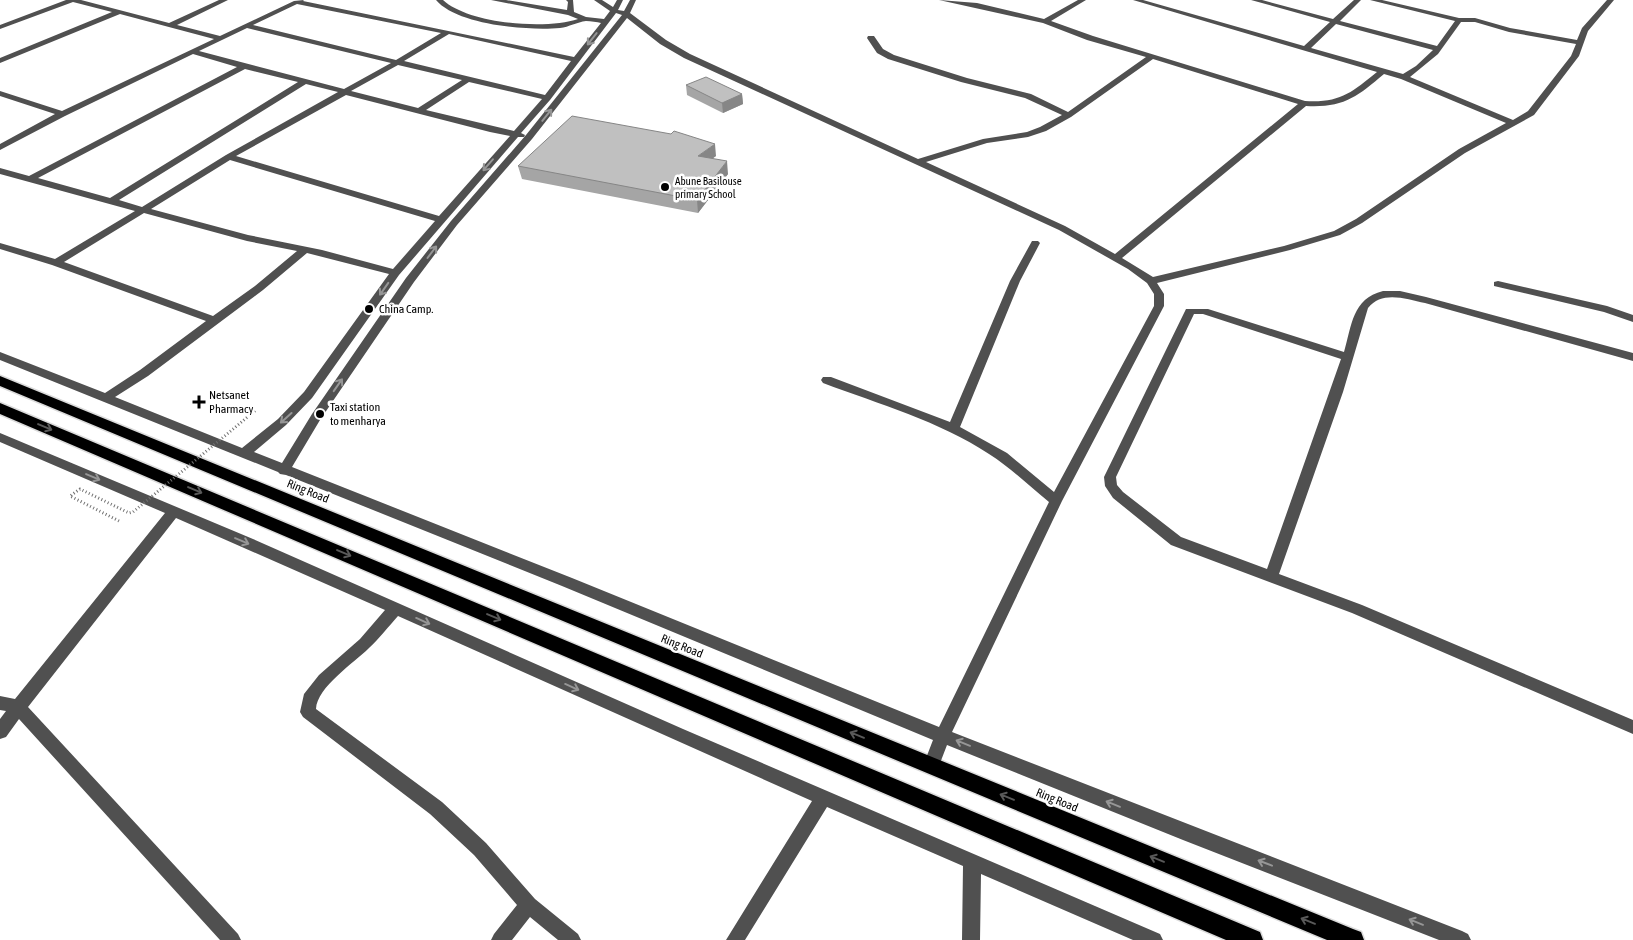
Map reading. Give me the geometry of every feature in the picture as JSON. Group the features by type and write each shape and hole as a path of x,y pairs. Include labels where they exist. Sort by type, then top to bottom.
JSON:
{"highway":[{"name":"Ring Road","path":"0,381 1353,940"},
{"path":"0,408 1252,940"}],"street":[{"path":"0,27 73,0 222,38"},
{"path":"170,25 225,0"},
{"path":"439,0 450,10 507,23 558,26 585,19"},
{"path":"494,0 570,13 585,19 607,21"},
{"path":"569,0 571,2 570,13"},
{"path":"597,0 614,12 626,14 675,50 1062,228 1151,280 1159,294 1159,306 1056,501 943,735 931,766"},
{"path":"243,454 282,422 308,395 395,273 547,98 614,12 620,0"},
{"path":"284,471 316,417 410,280 454,223 529,137 626,14 633,0"},
{"path":"942,0 978,5 1045,21 1151,57 1304,103 1328,105 1342,102 1382,71"},
{"path":"978,5 986,0"},
{"path":"1045,21 1083,0"},
{"path":"1136,0 1404,77 1513,123"},
{"path":"1254,0 1438,49"},
{"path":"1305,49 1358,0"},
{"path":"1373,0 1459,20 1475,20 1509,30 1580,43"},
{"path":"0,147 62,114 299,1 576,60"},
{"path":"1151,280 1287,248 1337,233 1359,220 1462,151 1530,113 1575,56 1585,30 1609,3"},
{"path":"0,61 118,12"},
{"path":"1404,77 1412,74 1438,49 1459,20"},
{"path":"247,26 547,98"},
{"path":"56,263 229,157 342,92 372,78 448,32"},
{"path":"871,38 880,51 891,57 964,80 1028,96 1068,115"},
{"path":"193,52 342,92 529,137"},
{"path":"920,162 986,141 1036,132 1068,115 1151,57"},
{"path":"28,180 244,66"},
{"path":"420,111 468,79"},
{"path":"111,201 304,82"},
{"path":"3,96 62,114"},
{"path":"1116,258 1304,103"},
{"path":"229,157 441,220"},
{"path":"0,171 247,238 395,273"},
{"path":"953,428 1015,281 1035,243"},
{"path":"0,246 56,263 214,320"},
{"path":"106,398 151,368 259,288 304,250"},
{"path":"1498,284 1607,309 1633,319"},
{"path":"1271,576 1337,392 1363,307 1368,298 1379,294 1397,294 1633,357"},
{"path":"1347,357 1204,311 1190,311 1110,477 1112,486 1118,495 1176,541 1358,609 1633,727"},
{"path":"0,356 284,471 567,582 798,678 1183,832 1462,940"},
{"path":"827,380 953,428 984,444 1056,501"},
{"path":"0,437 1154,940"},
{"path":"0,732 18,707 108,597 172,512"},
{"path":"395,609 365,643 314,692 309,698 308,712 436,808 480,849 529,904 572,940"},
{"path":"0,703 18,707 232,940"},
{"path":"735,940 824,797"},
{"path":"971,940 972,861"},
{"path":"500,940 529,904"}],"path":[{"path":"119,521 70,496 80,489 129,513 133,512 256,410"}],"building":[{"path":"706,77 742,94 722,103 686,85"},
{"path":"572,116 671,134 674,131 715,144 698,156 727,161 697,200 518,166"}],"place":[{"name":"Abune Basilouse primary School","path":"665,187"},
{"name":"China Camp.","path":"369,309"},
{"name":"Netsanet Pharmacy","path":"199,402"},
{"name":"Taxi station to menharya","path":"320,414"}]}
